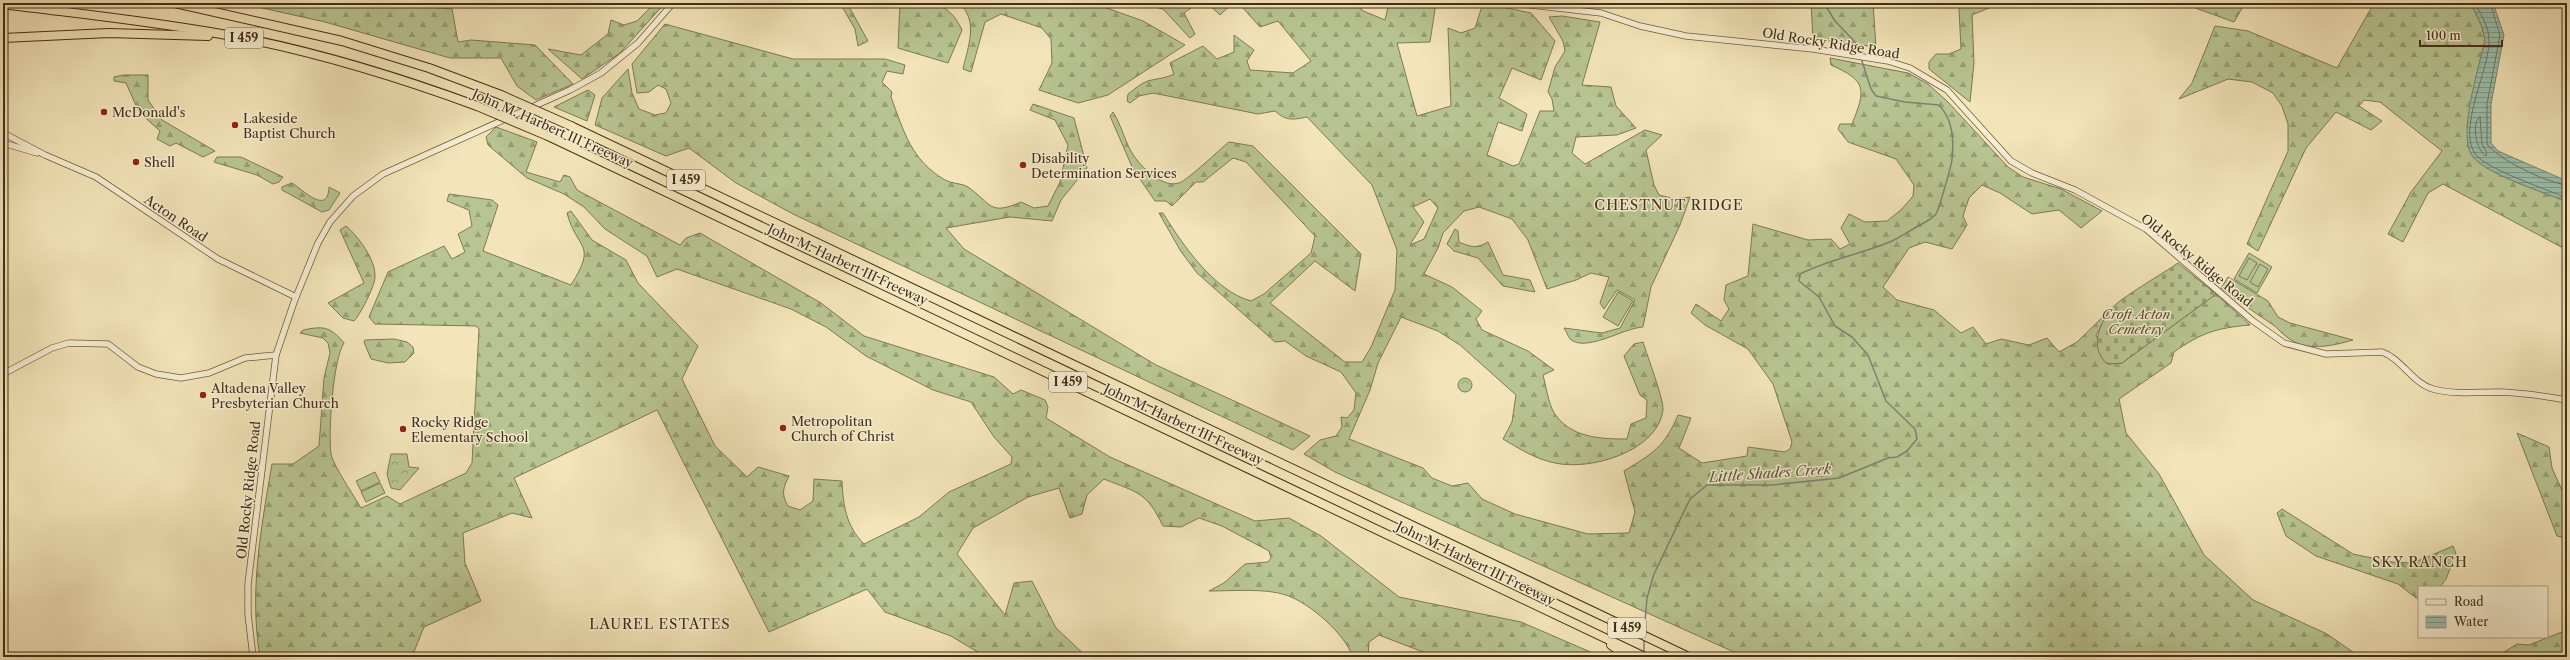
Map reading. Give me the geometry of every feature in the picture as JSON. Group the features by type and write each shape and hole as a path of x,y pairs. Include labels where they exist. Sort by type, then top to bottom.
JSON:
{"highway":[{"name":"John M. Harbert III Freeway","path":"175,3 342,41 429,68 501,95 571,126 1689,657"},
{"path":"188,3 200,9"},
{"name":"John M. Harbert III Freeway","path":"3,4 150,23 244,38 317,55 396,78 477,106 548,136 1645,657"},
{"path":"3,38 108,33 244,38"},
{"path":"1594,633 1628,657"},
{"path":"1676,651 1693,657"}],"street":[{"name":"Old Rocky Ridge Road","path":"253,657 248,614 248,584 276,355 296,297 324,231 346,203 364,187 383,174 589,80 625,55 658,23 673,3"},
{"name":"Old Rocky Ridge Road","path":"1513,3 1601,13 1640,26 1686,36 1837,53 1877,59 1910,68 1937,83 1955,98 1991,142 2011,161 2032,173 2081,192 2146,229 2254,321 2284,343 2326,354 2382,352 2390,356 2418,381 2438,390 2463,393 2518,393 2567,400"},
{"name":"Acton Road","path":"3,133 45,155 96,177 218,259 296,297"},
{"name":"Acton Road","path":"3,143 45,155"},
{"path":"3,374 52,348 70,343 108,344 138,367 156,374 176,378 194,377 245,358 276,355"}],"green space":[{"path":"240,3 383,3 452,9 458,42 471,40 535,45 573,84 536,100 517,86 501,58 450,58 325,22"},
{"path":"655,3 665,3 620,53 582,79 548,49 581,55 608,34 611,20 624,25 637,21"},
{"path":"840,3 847,3 868,41 858,46 855,29"},
{"path":"900,3 937,5 951,13 957,20 962,30 948,63 898,48"},
{"path":"959,3 1093,3 1143,21 1185,45 1108,95 1078,103 1039,90 1052,63 1051,39 1042,28 1001,14 985,22 971,72 963,69 969,43 970,26 969,18"},
{"path":"1140,3 1198,3 1184,13 1195,34 1190,38 1163,9"},
{"path":"1207,3 1233,3 1220,15"},
{"path":"1249,3 1362,3 1361,10 1385,20 1389,3 1436,3 1430,42 1397,43 1417,116 1451,106 1448,28 1461,33 1475,28 1483,3 1531,13 1555,41 1541,80 1512,68 1499,98 1527,114 1522,131 1498,122 1487,155 1513,166 1519,164 1540,111 1554,111 1552,99 1548,92 1555,67 1565,51 1563,41 1549,17 1562,16 1600,22 1582,85 1611,87 1616,106 1636,128 1617,135 1576,137 1572,153 1585,164 1645,130 1662,135 1646,150 1654,185 1659,195 1675,199 1690,197 1680,225 1651,287 1643,327 1625,331 1595,342 1577,343 1570,339 1564,328 1602,333 1620,328 1635,300 1617,290 1604,309 1600,303 1609,277 1591,273 1576,280 1547,289 1528,240 1512,219 1479,207 1464,211 1443,233 1438,248 1424,274 1452,287 1482,311 1476,319 1482,330 1528,351 1554,370 1543,375 1551,407 1560,420 1576,432 1596,437 1627,439 1631,424 1646,418 1647,400 1640,395 1624,356 1634,344 1643,342 1663,405 1663,410 1658,424 1649,437 1636,447 1621,455 1604,461 1570,465 1548,461 1522,450 1503,439 1512,422 1516,395 1460,345 1438,331 1401,317 1378,363 1370,390 1349,439 1423,468 1432,478 1452,486 1468,483 1482,499 1515,514 1588,534 1629,533 1635,512 1624,471 1657,449 1668,435 1678,415 1691,418 1679,448 1702,463 1747,456 1748,447 1785,452 1790,449 1792,442 1773,384 1748,349 1705,325 1691,313 1696,304 1721,321 1729,309 1724,300 1726,285 1748,276 1753,224 1808,240 1831,239 1840,249 1850,244 1841,228 1849,214 1865,222 1887,221 1902,209 1913,196 1914,185 1896,159 1848,142 1838,129 1840,124 1852,124 1860,102 1861,94 1857,81 1831,65 1830,58 1908,73 1928,84 1948,102 2008,167 2023,177 2061,189 2102,211 2081,228 2059,210 2032,214 2000,193 1982,185 1969,198 1963,216 1967,225 1952,249 1925,242 1909,248 1883,287 1897,300 1934,310 1961,333 1973,327 1986,344 2001,339 2029,345 2047,338 2059,352 2077,342 2112,308 2096,335 2108,364 2122,363 2216,294 2250,325 2209,332 2192,340 2174,352 2171,363 2119,399 2126,433 2159,474 2204,555 2253,600 2327,634 2360,657 1745,657 1335,472 1304,454 1320,440 1336,436 1342,427 1341,417 1347,418 1354,410 1356,393 1341,372 1306,356 1285,341 1275,342 1197,273 1180,250 1159,213 1163,213 1189,252 1212,277 1237,296 1251,301 1264,294 1311,253 1315,236 1246,162 1233,158 1203,182 1196,182 1172,206 1166,201 1155,201 1133,169 1110,116 1113,112 1131,151 1138,161 1148,172 1166,183 1179,183 1184,180 1229,142 1253,146 1361,254 1355,291 1315,261 1270,303 1345,362 1362,362 1371,347 1395,290 1397,250 1372,185 1307,117 1290,119 1283,117 1275,111 1258,114 1153,93 1139,96 1130,103 1127,101 1128,94 1142,84 1174,74 1170,63 1203,46 1217,59 1234,52 1234,35 1254,50 1247,61 1250,70 1293,73 1311,61 1278,21 1260,27 1243,8","holes":["1430,199 1438,208 1424,239 1410,245 1424,222 1413,207"]},
{"path":"1811,3 1873,3 1876,47 1813,39"},
{"path":"1964,3 2001,3 1972,15 1974,63 1970,102 1929,69 1929,62 1936,54 1949,54 1961,49 1959,9"},
{"path":"2189,3 2245,3 2234,22 2190,6"},
{"path":"2374,3 2471,3 2482,27 2485,40 2468,119 2467,135 2469,148 2474,158 2492,171 2567,202 2567,250 2443,184 2428,193 2403,242 2388,234 2411,192 2442,151 2380,102 2364,100 2359,106 2382,121 2371,130 2336,112 2306,148 2258,251 2247,244 2288,151 2288,124 2282,106 2273,93 2252,82 2228,79 2179,99 2192,83 2215,26 2248,31 2337,68"},
{"path":"665,24 793,59 885,59 905,65 903,74 887,71 882,82 892,92 891,97 900,122 916,154 933,172 945,180 968,187 987,203 996,208 1003,208 1021,202 1034,208 1048,206 1060,182 1068,145 1055,120 1030,110 1033,104 1074,118 1087,168 1061,200 1052,221 1010,217 946,228 964,249 1156,365 1310,436 1293,450 793,214 736,183 689,148 666,156 595,125 602,98 628,69 632,93 639,109 655,115 666,113 671,103 666,89 658,85 649,92 637,93 632,64"},
{"path":"123,75 148,75 148,100 162,120 215,151 203,157 176,143 170,146 157,139 160,131 139,112 126,83 114,81 114,77"},
{"path":"588,90 595,95 587,121 554,107"},
{"path":"496,127 537,142 526,172 560,182 564,175 570,177 577,190 680,245 686,238 700,233 821,303 864,336 994,377 1013,394 1021,390 1045,400 1048,407 1046,418 1110,457 1255,521 1289,518 1321,536 1399,597 1521,622 1602,657 1436,657 1379,635 1369,642 1368,657 1353,657 1343,639 1326,620 1295,599 1286,595 1268,591 1209,591 1224,583 1245,564 1268,562 1271,558 1269,551 1222,526 1199,518 1181,527 1163,526 1146,499 1125,487 1104,479 1087,495 1082,514 1070,518 1059,488 1028,497 973,528 957,554 1005,615 1014,583 1032,581 1056,628 1087,657 986,657 951,636 885,612 867,589 769,632 657,410 514,478 532,518 512,513 463,533 465,563 481,601 424,627 413,654 407,657 260,657 257,633 256,584 260,536 272,464 293,464 319,446 324,378 330,353 328,343 323,338 300,333 303,330 321,328 330,330 344,343 337,364 332,397 330,430 331,454 340,473 361,508 387,496 400,504 466,473 472,463 479,329 476,326 375,324 369,317 388,272 444,246 452,259 465,252 458,234 472,226 469,210 447,201 449,194 492,200 498,205 483,251 571,285 579,271 584,253 583,247 571,225 567,213 571,211 592,240 626,260 638,283 698,346 682,379 715,446 747,477 758,467 789,476 784,488 784,498 788,506 800,510 813,501 814,479 842,481 843,498 849,522 853,530 864,544 919,517 949,492 1011,464 1012,457 994,437 971,402 933,390 866,356 826,327 791,309 677,269 657,277 647,256 605,229 584,207 564,194 527,178 488,145 486,137"},
{"path":"217,157 241,157 283,177 279,182 273,184 257,175 214,162"},
{"path":"292,183 307,194 319,200 324,200 327,196 329,187 340,193 329,210 322,212 282,190 282,187"},
{"path":"346,226 356,236 365,249 373,263 375,270 373,287 354,321 343,318 328,303 364,283 340,230"},
{"path":"1455,229 1458,231 1459,242 1463,244 1480,246 1488,242 1503,275 1530,280 1535,292 1503,286 1478,258 1454,251 1447,244"},
{"path":"2249,253 2272,267 2257,293 2234,279"},
{"path":"2249,258 2257,263 2247,280 2239,276"},
{"name":"Croft Acton Cemetery","path":"2178,263 2216,294 2122,363 2107,364 2102,358 2097,344 2102,323 2106,316 2116,304 2132,292"},
{"path":"2260,264 2268,269 2258,287 2250,282"},
{"path":"2228,277 2268,301 2278,317 2290,323 2353,340 2328,346 2311,346 2295,342 2221,288"},
{"path":"1618,292 1633,301 1618,326 1603,317"},
{"path":"394,339 407,342 413,347 414,353 405,362 388,363 371,359 364,342 365,340"},
{"path":"1465,378 1470,380 1472,385 1470,390 1465,392 1460,390 1458,385 1460,380"},
{"path":"2517,433 2549,447 2552,468 2567,501 2567,538 2557,536"},
{"path":"391,454 407,454 409,467 419,468 400,490 391,488 387,474"},
{"path":"375,472 380,482 361,491 356,481"},
{"path":"380,483 385,493 366,502 361,492"},
{"path":"2282,509 2353,554 2391,562 2413,563 2453,546 2456,554 2446,579 2441,586 2418,586 2418,599 2398,584 2316,556 2286,536 2277,513"},
{"path":"2567,630 2567,657 2496,657 2517,644 2529,645"}],"water":[{"path":"2471,3 2493,3 2504,35 2491,104 2491,143 2498,151 2567,181 2567,202 2492,171 2474,158 2469,148 2467,135 2470,101 2485,40 2482,27"}],"waterway":[{"name":"Little Shades Creek","path":"1824,3 1835,21 1855,42 1860,54"},
{"name":"Little Shades Creek","path":"1644,633 1647,598 1654,574 1690,499 1707,485 1772,485 1839,478 1888,458 1897,457 1907,451 1917,439 1915,429 1886,401 1868,355 1852,337 1835,326 1819,297 1799,281 1800,274 1823,264 1869,250 1892,241 1931,219 1936,214 1947,178 1952,159 1953,144 1952,130 1944,111 1939,105 1905,102 1876,96 1871,89 1861,58"},
{"name":"Little Shades Creek","path":"1644,639 1644,653"}],"place":[{"name":"McDonald's","path":"104,112"},
{"name":"Lakeside Baptist Church","path":"235,125"},
{"name":"Shell","path":"136,162"},
{"name":"Disability Determination Services","path":"1023,165"},
{"name":"Altadena Valley Presbyterian Church","path":"203,395"},
{"name":"Metropolitan Church of Christ","path":"783,428"},
{"name":"Rocky Ridge Elementary School","path":"403,429"}],"district":[{"name":"CHESTNUT RIDGE","path":"1669,205"},
{"name":"SKY RANCH","path":"2420,562"},
{"name":"LAUREL ESTATES","path":"660,624"}]}
